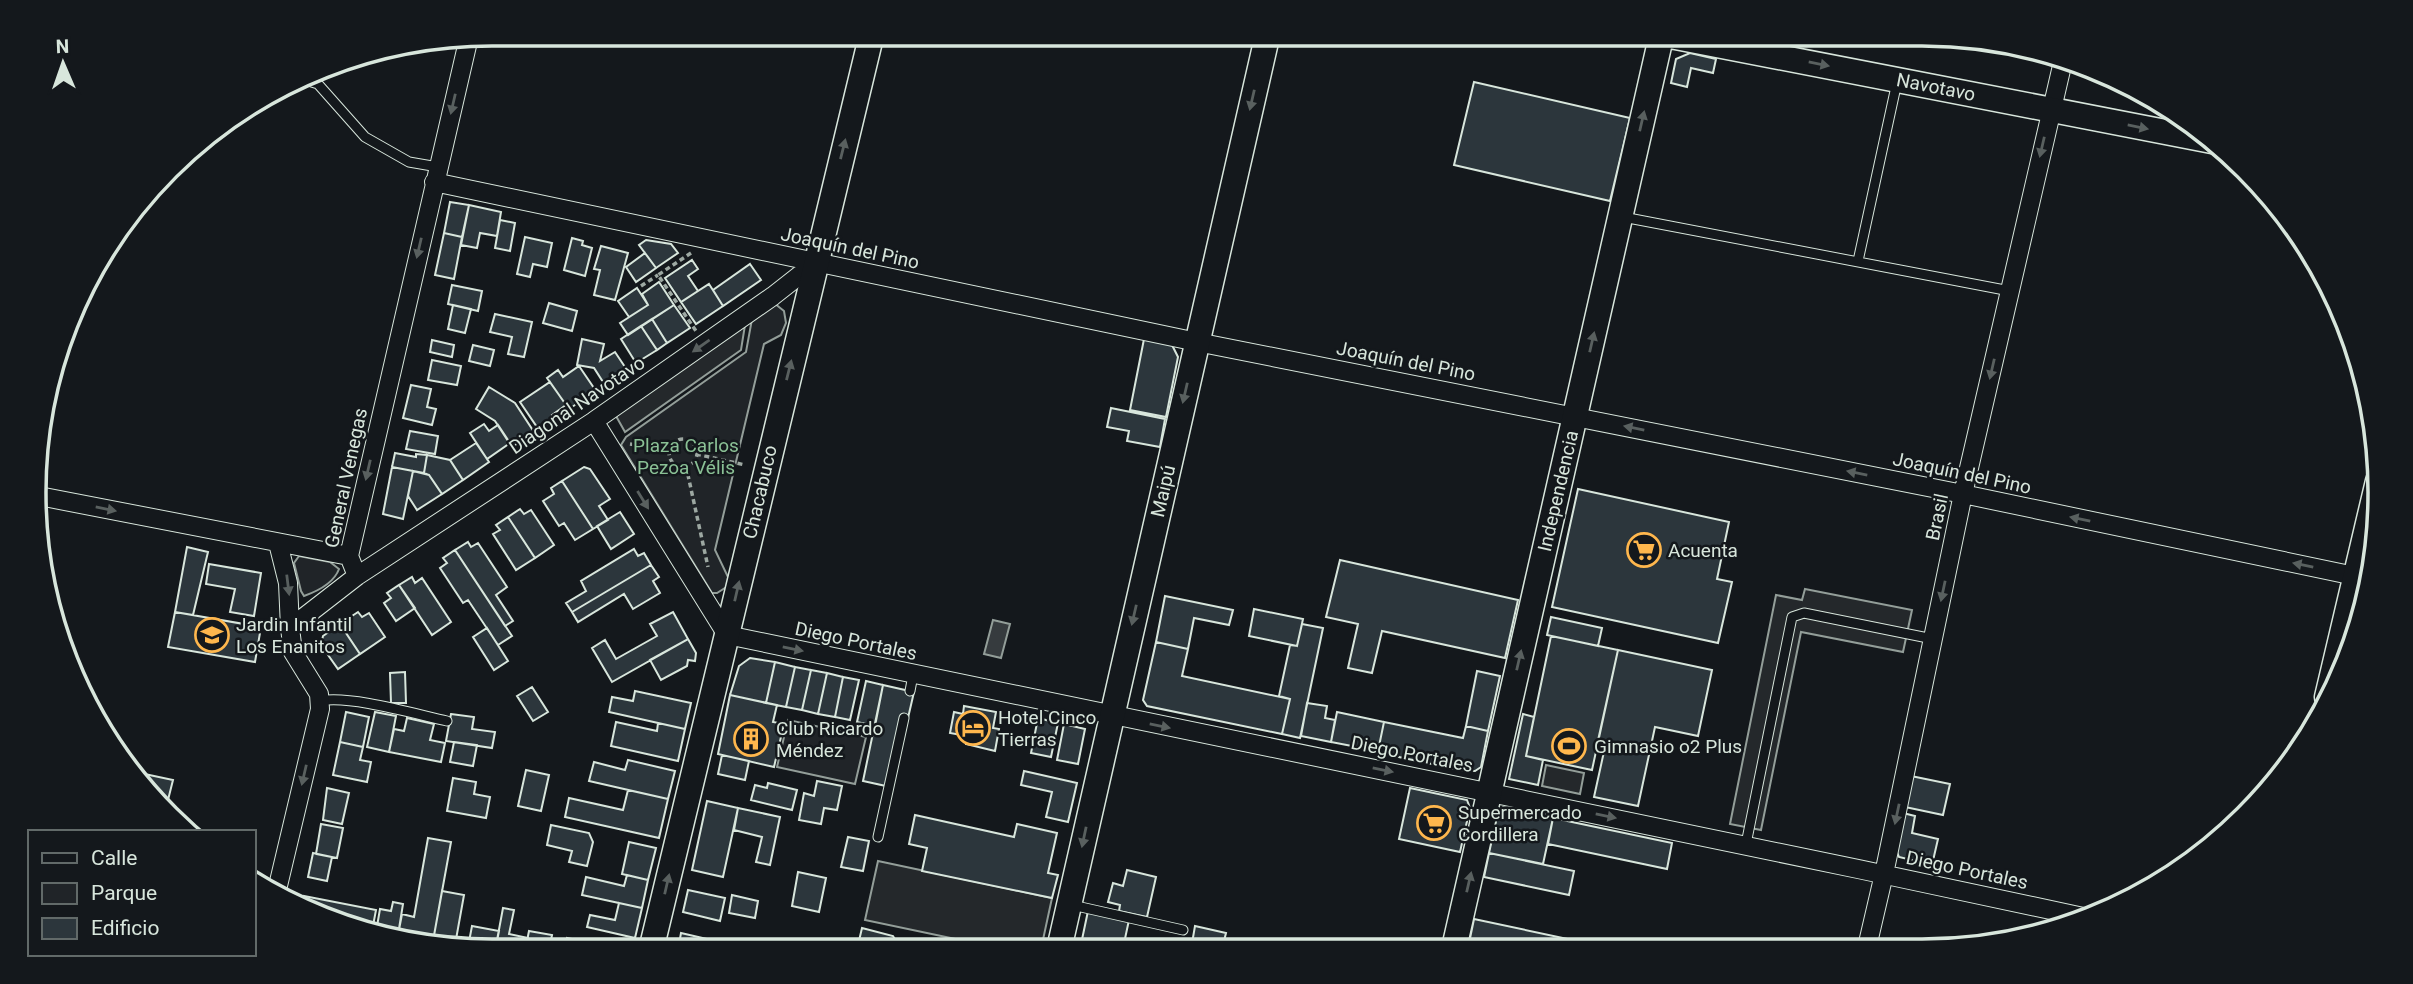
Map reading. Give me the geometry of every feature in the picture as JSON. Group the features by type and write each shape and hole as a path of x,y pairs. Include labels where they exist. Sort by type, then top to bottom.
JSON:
{"street":[{"name":"General Venegas","path":"357,576 349,556 467,46"},
{"name":"Chacabuco","path":"654,939 869,46"},
{"name":"Maipú","path":"1061,939 1265,46"},
{"name":"Independencia","path":"1456,939 1656,46"},
{"name":"Navotavo","path":"1723,46 2191,137"},
{"name":"Brasil","path":"1869,939 1963,495 2061,68"},
{"name":"Joaquín del Pino","path":"436,174 710,240 1197,342 1575,416 2359,577"},
{"name":"Diagonal Navotavo","path":"357,576 594,421 773,296 815,262"},
{"path":"594,421 727,635"},
{"path":"46,497 349,556"},
{"path":"278,543 288,583 293,652 319,694 320,701 278,884"},
{"path":"290,628 357,576"},
{"name":"Diego Portales","path":"727,635 911,683 1111,716 1489,791 2068,914"}],"lane":[{"path":"1858,261 1898,79"},
{"path":"314,83 318,84 365,137 436,174"},
{"path":"1620,217 2010,291"},
{"path":"1746,844 1792,617 1804,613 1933,639"},
{"path":"320,701 349,701 447,721"},
{"path":"878,838 904,718"},
{"path":"1069,904 1183,930"}],"path":[{"path":"642,286 710,240"},
{"path":"658,275 704,343"},
{"path":"686,440 694,445 694,461 680,467 672,462 669,450 674,442 686,440"},
{"path":"607,443 669,450"},
{"path":"696,454 765,470"},
{"path":"686,466 709,573"}],"green space":[{"name":"Plaza Carlos Pezoa Vélis","path":"774,303 784,311 786,323 781,335 764,344 715,550 728,577 728,586 712,593 621,445 626,437 746,352 752,319"},
{"path":"299,556 330,562 339,569 320,589 304,596 294,563"},
{"path":"788,720 866,737 855,784 777,767"}],"shaded area":[{"path":"745,325 741,350 625,432 616,416"},
{"path":"1805,589 1912,610 1903,652 1801,632 1761,830 1730,824 1776,595 1802,600"},
{"path":"993,620 1010,624 1001,658 984,654"},
{"path":"1546,765 1584,773 1580,794 1542,786"},
{"path":"878,861 1052,898 1043,939 955,939 865,920"}],"building":[{"path":"1690,53 1716,59 1713,73 1691,68 1687,87 1671,83 1676,59"},
{"path":"1474,82 1630,118 1610,201 1454,165"},
{"path":"450,202 469,205 462,237 444,233"},
{"path":"469,205 501,212 497,236 480,233 477,248 461,245"},
{"path":"500,220 515,223 510,251 495,248"},
{"path":"444,233 462,237 454,279 435,275"},
{"path":"525,237 552,243 547,267 533,264 530,277 517,274"},
{"path":"572,238 583,241 582,245 592,248 585,276 564,270"},
{"path":"646,240 671,244 678,253 656,268 639,245"},
{"path":"601,246 628,253 615,300 594,295 600,270 594,269"},
{"path":"645,253 656,268 636,282 626,267"},
{"path":"692,260 698,269 688,276 698,291 681,302 665,278"},
{"path":"750,264 761,280 723,306 713,290"},
{"path":"659,282 674,305 628,335 620,323 648,305 642,294"},
{"path":"709,284 723,306 696,324 681,302"},
{"path":"452,285 482,291 478,311 448,304"},
{"path":"637,288 648,305 629,317 618,301"},
{"path":"549,303 577,311 572,331 543,323"},
{"path":"453,305 471,309 465,333 448,329"},
{"path":"674,305 690,328 667,343 652,319"},
{"path":"495,314 532,322 524,357 508,354 512,337 490,332"},
{"path":"652,319 667,343 657,350 641,326"},
{"path":"641,326 657,350 636,363 621,339"},
{"path":"582,339 604,344 600,361 615,352 627,370 605,385 594,368 577,365"},
{"path":"1144,339 1172,345 1178,357 1166,417 1130,410"},
{"path":"432,340 454,345 452,357 430,352"},
{"path":"473,345 494,350 490,366 469,361"},
{"path":"432,360 461,366 457,385 428,380"},
{"path":"579,366 596,391 569,409 547,378 558,370 563,377"},
{"path":"550,382 566,405 552,415 554,419 539,430 520,402"},
{"path":"411,385 431,389 427,407 436,409 432,425 403,418"},
{"path":"489,387 515,403 534,432 512,447 495,421 476,409"},
{"path":"1111,408 1165,419 1160,447 1127,441 1129,431 1107,427"},
{"path":"484,424 489,431 498,425 510,443 487,459 470,433"},
{"path":"410,431 438,436 435,454 406,449"},
{"path":"476,443 489,462 463,480 450,460"},
{"path":"395,453 416,457 416,454 427,455 424,473 392,467"},
{"path":"427,455 450,460 463,480 442,494 429,475 424,473"},
{"path":"392,467 413,471 403,519 383,514"},
{"path":"584,467 590,469 610,499 599,506 608,520 593,529 562,481"},
{"path":"413,471 429,475 442,494 417,510 408,496"},
{"path":"562,481 593,529 575,540 564,523 559,526 543,501 554,494 551,488"},
{"name":"Acuenta","path":"1578,489 1729,522 1717,579 1732,582 1718,643 1552,607"},
{"path":"520,509 524,514 531,510 554,545 535,558 508,517"},
{"path":"620,512 634,534 611,549 597,526"},
{"path":"508,517 535,558 516,570 493,534 500,530 496,525"},
{"path":"468,542 471,547 478,543 507,587 496,595 513,621 505,626 455,550"},
{"path":"187,547 208,552 193,615 175,612"},
{"path":"634,549 638,556 644,553 651,565 572,612 566,603 586,591 581,581"},
{"path":"455,550 512,636 498,645 468,600 463,603 440,568 447,563 443,558"},
{"path":"1340,560 1518,600 1505,658 1382,631 1372,673 1348,668 1358,624 1326,617"},
{"path":"209,564 261,573 254,616 230,612 235,589 206,584"},
{"path":"651,565 659,577 653,581 660,593 633,609 624,594 578,622 572,612"},
{"path":"412,577 415,583 422,578 451,622 432,635 399,585"},
{"path":"399,585 415,608 396,621 384,603 391,598 387,593"},
{"path":"1165,596 1233,610 1229,625 1194,618 1188,649 1156,642"},
{"path":"1254,609 1303,619 1297,646 1249,636"},
{"path":"175,612 261,627 255,662 168,647"},
{"path":"358,612 362,617 369,613 385,637 360,654 340,624"},
{"path":"673,612 688,639 612,682 592,648 605,640 616,659 657,636 650,624"},
{"path":"1551,617 1602,628 1598,646 1547,635"},
{"path":"340,624 360,654 338,669 321,645 323,636"},
{"path":"1302,624 1323,628 1300,738 1282,734 1290,699 1279,696 1290,645 1297,646"},
{"path":"487,628 508,661 494,670 473,637"},
{"path":"1551,636 1618,650 1592,770 1526,756"},
{"path":"688,639 696,653 695,661 688,660 687,666 661,680 650,660"},
{"path":"1156,642 1188,649 1182,676 1290,699 1282,734 1147,706 1143,700"},
{"path":"1618,650 1712,670 1698,736 1655,727 1638,806 1594,797 1605,747 1597,745"},
{"path":"750,658 775,662 766,703 730,695 739,666"},
{"path":"775,662 795,667 786,707 766,703"},
{"path":"795,667 811,670 802,710 786,707"},
{"path":"811,670 827,673 818,714 802,710"},
{"path":"1477,671 1500,676 1488,731 1466,726"},
{"path":"405,672 406,703 391,703 390,673"},
{"path":"827,673 843,677 835,717 818,714"},
{"path":"843,677 859,680 850,720 835,717"},
{"path":"866,681 883,685 875,726 857,722"},
{"path":"883,685 914,692 886,786 863,781"},
{"path":"532,687 548,712 533,721 517,696"},
{"path":"635,691 691,703 685,729 609,712 612,697 633,701"},
{"name":"Club Ricardo Méndez","path":"730,695 777,705 773,722 784,724 774,767 718,754"},
{"path":"1307,703 1327,706 1325,718 1335,720 1331,742 1301,736"},
{"name":"Hotel Cinco Tierras","path":"964,706 996,712 993,728 999,729 995,751 966,744 967,736 950,733 954,712 963,714"},
{"path":"346,712 369,717 363,747 340,742"},
{"path":"375,712 396,716 389,752 367,747"},
{"path":"1337,712 1384,722 1378,751 1331,742"},
{"path":"451,714 474,717 472,729 495,732 492,748 446,741"},
{"path":"1523,714 1534,717 1526,756 1543,760 1538,785 1509,779"},
{"path":"407,718 434,724 430,740 445,743 441,762 389,752 394,729 404,731"},
{"path":"1038,718 1058,723 1051,757 1031,753"},
{"path":"616,722 657,731 658,723 685,729 678,761 611,746"},
{"path":"1384,722 1463,738 1466,726 1488,731 1481,767 1475,771 1460,770 1380,753 1378,751"},
{"path":"1064,724 1085,729 1078,764 1057,760"},
{"path":"340,742 363,747 360,760 371,762 367,782 333,775"},
{"path":"454,742 477,745 473,766 450,762"},
{"path":"722,755 749,761 745,780 718,774"},
{"path":"628,760 675,771 668,799 589,781 594,762 625,770"},
{"path":"526,770 549,775 541,811 518,806"},
{"path":"1024,771 1077,783 1068,822 1046,817 1052,792 1021,785"},
{"path":"146,774 173,780 168,799"},
{"path":"1911,776 1950,784 1943,815 1905,807"},
{"path":"453,778 476,782 474,794 490,797 486,818 447,811"},
{"path":"817,781 842,786 837,810 824,808 821,824 799,820 804,793 814,796"},
{"path":"768,783 797,790 792,810 751,800 755,785 767,788"},
{"path":"327,788 349,793 342,824 323,820"},
{"name":"Supermercado Cordillera","path":"1410,788 1467,800 1470,808 1460,852 1399,839"},
{"path":"628,790 668,799 659,838 565,817 569,798 623,810"},
{"path":"707,801 738,808 723,877 692,870"},
{"path":"1503,807 1553,818 1543,864 1489,853 1498,812"},
{"path":"738,808 780,817 770,865 756,862 762,837 734,830"},
{"path":"1903,813 1915,816 1912,833 1938,839 1932,865 1899,857 1895,847"},
{"path":"915,815 1014,837 1017,824 1057,833 1048,873 1058,875 1052,898 922,871 927,848 909,844"},
{"path":"1553,818 1672,843 1667,869 1548,844"},
{"path":"321,824 343,828 337,858 316,854"},
{"path":"551,825 589,833 593,842 587,866 569,862 572,851 547,845"},
{"path":"848,837 869,841 863,871 841,867"},
{"path":"428,838 451,842 434,935 399,929 402,914 414,917"},
{"path":"629,842 656,848 648,880 622,874"},
{"path":"313,853 332,857 327,881 308,877"},
{"path":"1489,853 1574,871 1569,895 1484,877"},
{"path":"1127,870 1156,877 1147,917 1119,911 1120,905 1108,902 1113,883 1123,886"},
{"path":"798,872 826,878 819,912 792,906"},
{"path":"627,875 648,880 642,908 582,895 586,877 624,886"},
{"path":"688,890 725,898 720,921 683,912"},
{"path":"442,891 464,895 456,937 434,935"},
{"path":"732,895 758,901 755,918 729,913"},
{"path":"304,896 376,910 374,922 321,905"},
{"path":"393,902 403,904 399,929 378,923 380,909 391,911"},
{"path":"619,903 642,908 635,938 587,927 590,915 615,920"},
{"path":"503,908 514,910 509,934 528,939 497,939"},
{"path":"1088,911 1129,920 1125,939 1082,939"},
{"path":"1474,919 1568,939 1470,939"},
{"path":"472,926 499,931 497,939 470,938"},
{"path":"1195,926 1226,933 1224,939 1193,939"},
{"path":"862,928 893,936 895,939 859,939"},
{"path":"529,931 552,935 551,939 527,939"},
{"path":"681,933 707,939 680,939"}],"place":[{"name":"Acuenta","path":"1644,550"},
{"name":"Jardin Infantil Los Enanitos","path":"212,635"},
{"name":"Hotel Cinco Tierras","path":"973,728"},
{"name":"Club Ricardo Méndez","path":"751,739"},
{"name":"Gimnasio o2 Plus","path":"1569,746"},
{"name":"Supermercado Cordillera","path":"1434,823"}]}
